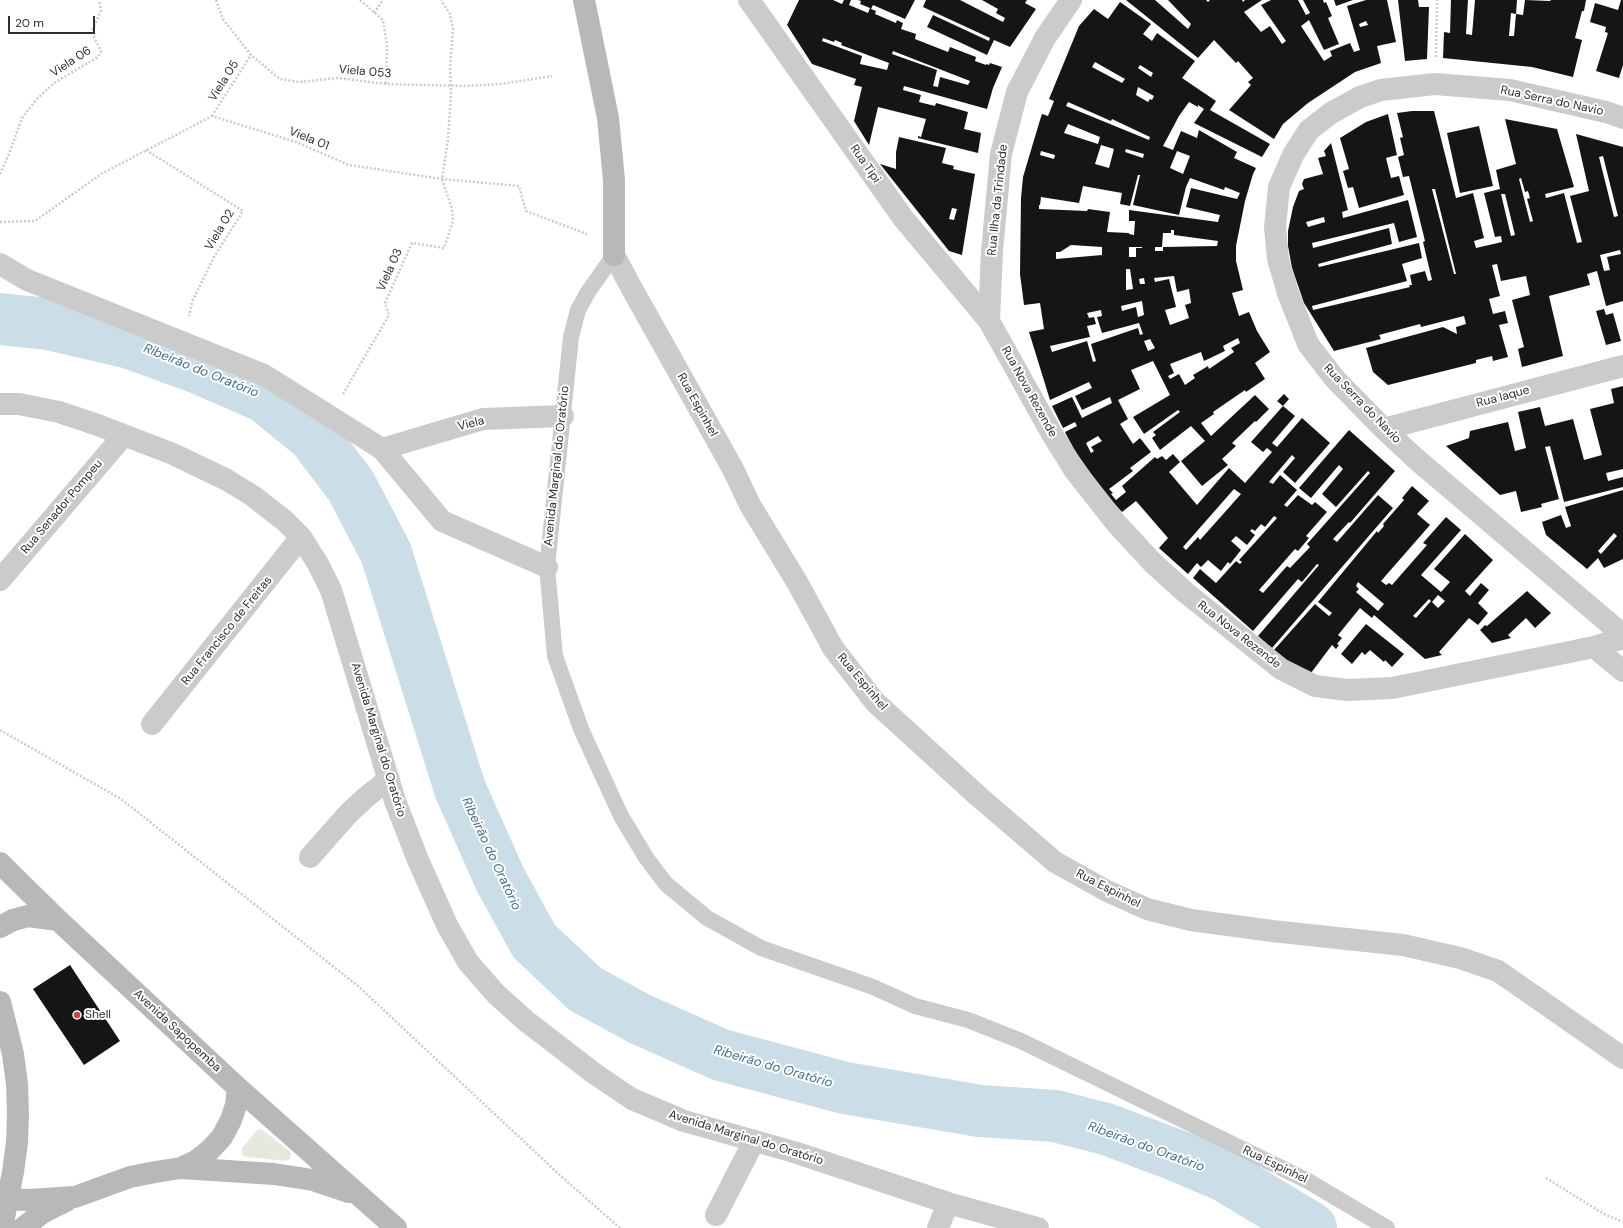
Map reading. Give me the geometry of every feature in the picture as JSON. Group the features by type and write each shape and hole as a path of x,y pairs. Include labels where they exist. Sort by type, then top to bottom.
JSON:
{"main road":[{"path":"584,0 608,118 614,180 614,249"},
{"name":"Avenida Sapopemba","path":"0,863 58,920 238,1088 396,1228"},
{"path":"0,927 13,920 28,916 58,920"},
{"path":"0,1002 12,1054 17,1092 16,1142 4,1199 2,1228"},
{"path":"23,1228 42,1213 75,1196 130,1177 180,1168 196,1161 210,1150 222,1137 231,1120 236,1105 238,1088"},
{"name":"Avenida Sapopemba","path":"180,1168 234,1170 282,1175 313,1180 358,1195"},
{"path":"4,1199 36,1200 75,1196"}],"street":[{"name":"Rua Ilha da Trindade","path":"989,321 992,251 1001,154 1017,92 1044,38 1071,0"},
{"name":"Rua Tipi","path":"755,3 904,218 989,321"},
{"name":"Rua Serra do Navio","path":"1623,118 1606,112 1510,90 1435,84 1381,90 1360,97 1332,113 1309,130 1293,155 1279,187 1275,227 1278,259 1288,294 1308,344 1336,379 1384,429 1415,458 1623,637"},
{"name":"Rua Espinhel","path":"614,249 631,287 733,469 750,505 797,582 833,648 875,702 978,796 1055,862 1107,891 1147,909 1191,920 1272,931 1403,945 1460,958 1498,970 1623,1058"},
{"path":"0,264 27,280 264,375 382,449 442,521 547,566"},
{"name":"Rua Nova Rezende","path":"989,321 1052,434 1076,472 1116,523 1153,563 1185,592 1281,669 1315,686 1347,690 1392,688 1594,647 1623,637"},
{"name":"Rua Iaque","path":"1384,429 1623,366"},
{"name":"Avenida Marginal do Oratório","path":"0,404 19,404 58,412 124,434 173,454 227,480 285,521 301,537 318,564 331,590 389,779 394,801 447,925 468,962 496,994 526,1021 560,1048 632,1099 684,1121 794,1152 939,1200 1038,1228"},
{"name":"Viela","path":"382,449 482,419 563,416"},
{"name":"Rua Senador Pompeu","path":"0,580 124,434"},
{"name":"Rua Francisco de Freitas","path":"152,724 301,537"},
{"path":"1594,647 1623,671"},
{"path":"310,857 348,814 389,779"},
{"path":"716,1215 754,1141"},
{"path":"938,1228 939,1200"}],"lane":[{"name":"Avenida Marginal do Oratório","path":"614,249 578,310 570,337 547,566 555,656 581,729 621,816 651,866 666,884 707,918 761,948 873,987"},
{"name":"Rua Espinhel","path":"873,987 915,1006 968,1020 1021,1041 1308,1181 1386,1228"}],"path":[{"name":"Viela 06","path":"0,174 22,118 36,100 54,83 98,57 100,51 94,37 93,29 101,11 99,0"},
{"name":"Viela 053","path":"216,0 223,19 251,56 280,79 299,82 338,78 386,84 451,86 501,84 552,76"},
{"path":"360,0 383,20 388,46 386,84"},
{"path":"374,13 383,0"},
{"path":"441,0 450,14 453,29 450,68 451,86 448,139 442,179"},
{"path":"1435,84 1437,0"},
{"name":"Viela 05","path":"212,116 251,56"},
{"path":"0,222 35,221 101,174 212,116"},
{"name":"Viela 01","path":"212,116 296,142 349,165 442,179 519,186 526,211 614,249"},
{"name":"Viela 02","path":"146,150 243,211 214,258 192,302 183,342"},
{"name":"Viela 03","path":"330,417 389,315 385,303 412,243 444,248 453,221 452,209 442,179"},
{"path":"0,730 121,799 352,981 563,1178 620,1228"},
{"path":"1546,1178 1604,1214 1623,1222"}],"shaded area":[{"path":"261,1129 291,1152 290,1159 285,1161 247,1157 242,1155 242,1148 257,1130"}],"building":[{"path":"799,0 833,0 842,4 844,0 851,0 849,5 868,13 870,8 860,4 861,1 858,0 915,0 905,19 873,5 871,9 876,11 875,14 896,23 897,20 903,23 901,29 916,34 915,39 948,52 950,47 976,57 975,61 986,65 989,65 990,63 1002,67 993,88 987,109 904,86 903,90 921,95 919,102 935,106 936,103 968,112 964,129 981,133 978,153 918,138 918,136 921,137 926,119 878,107 869,145 854,121 862,87 854,85 856,79 812,64 787,25","holes":["823,38 834,42 835,40 842,43 841,45 889,63 887,70 860,64 862,56 822,41","893,51 970,81 968,85 940,77 938,87 933,86 937,70 892,54"]},
{"path":"926,0 960,0 1003,22 1005,18 996,13 998,9 982,0 1027,0 1025,3 1036,9 1010,47 994,40 987,55 927,27 933,15 989,41 990,38 923,7"},
{"path":"1126,0 1155,0 1188,29 1191,24 1168,0 1206,0 1208,2 1210,0 1242,0 1243,2 1245,0 1262,0 1244,12 1261,32 1270,26 1282,44 1286,41 1261,5 1271,0 1298,0 1306,15 1310,13 1303,0 1323,0 1324,3 1326,2 1332,16 1328,18 1339,44 1324,50 1309,20 1301,26 1324,61 1332,56 1330,51 1350,43 1354,52 1360,50 1347,6 1366,0 1387,0 1396,42 1377,46 1381,63 1355,72 1308,103 1283,124 1274,139 1229,110 1251,85 1248,82 1253,78 1238,61 1236,63 1214,40 1198,58","holes":["1366,21 1368,25 1360,27 1359,24"]},
{"path":"1334,0 1353,0 1336,6"},
{"path":"1398,0 1418,0 1419,7 1429,7 1427,59 1405,61"},
{"path":"1451,0 1468,0 1466,34 1472,35 1475,0 1517,0 1516,14 1523,15 1525,0 1586,0 1575,38 1582,40 1573,77 1532,67 1443,58 1444,32 1450,33","holes":["1511,13 1516,14 1514,36 1509,36"]},
{"path":"1621,0 1623,0 1623,65 1619,78 1596,71 1608,33 1605,32 1606,27 1590,22 1595,3 1618,10"},
{"path":"1120,2 1151,24 1143,34 1152,41 1157,33 1195,61 1182,78 1216,101 1210,110 1270,144 1262,157 1194,123 1204,109 1189,102 1179,116 1163,146 1173,150 1181,131 1197,138 1199,130 1237,152 1234,158 1256,168 1245,201 1236,246 1236,261 1243,290 1232,293 1239,316 1249,312 1257,331 1270,352 1255,363 1265,379 1246,392 1245,390 1213,412 1214,414 1201,423 1211,436 1255,395 1269,409 1232,443 1236,446 1222,459 1228,465 1202,486 1181,461 1205,441 1191,426 1160,450 1152,438 1156,435 1153,432 1180,412 1178,410 1144,434 1133,417 1170,395 1153,361 1131,370 1140,389 1118,400 1128,419 1120,424 1133,444 1140,438 1151,452 1130,468 1133,471 1109,489 1113,493 1111,494 1116,500 1126,492 1122,486 1155,457 1157,459 1162,456 1166,460 1173,454 1180,462 1169,472 1197,505 1229,468 1245,483 1272,452 1267,448 1263,452 1251,442 1283,406 1295,416 1272,443 1277,447 1302,418 1330,443 1295,483 1283,472 1295,458 1292,455 1269,482 1273,484 1280,475 1297,490 1284,505 1287,507 1298,495 1312,505 1315,502 1327,512 1306,536 1309,538 1298,551 1295,549 1259,590 1263,593 1287,566 1290,568 1310,547 1307,544 1370,473 1368,471 1336,507 1322,494 1343,469 1339,465 1311,498 1299,488 1349,430 1395,471 1350,523 1349,522 1333,539 1337,542 1378,495 1393,508 1272,648 1258,636 1319,565 1317,564 1302,582 1298,579 1253,631 1193,578 1200,569 1216,583 1236,561 1240,564 1242,562 1239,560 1277,518 1274,516 1265,527 1261,524 1255,531 1252,529 1250,531 1255,535 1247,545 1236,536 1231,541 1241,550 1230,564 1228,562 1221,571 1208,560 1201,567 1197,563 1188,574 1159,548 1168,538 1136,501 1122,512 1106,495 1075,451 1065,432 1077,426 1075,422 1063,428 1052,406 1072,397 1082,418 1112,403 1110,397 1082,410 1075,396 1092,388 1089,382 1050,400 1029,332 1044,329 1040,303 1024,305 1020,274 1021,198 1023,177 1042,114 1048,116 1054,101 1049,99 1079,26 1094,9 1108,19","holes":["1095,62 1125,79 1122,83 1092,67","1140,65 1153,73 1151,77 1138,68","1138,87 1154,96 1152,100 1150,99 1148,102 1136,95","1068,102 1111,121 1112,119 1150,137 1149,140 1066,106","1068,124 1100,137 1098,144 1064,133","1101,145 1114,149 1109,168 1095,164","1126,149 1144,154 1143,158 1125,152","1041,151 1055,155 1054,159 1040,155","1177,151 1190,156 1183,174 1170,168","1138,175 1140,175 1133,205 1179,215 1186,187 1190,178 1224,190 1225,187 1240,193 1237,199 1191,188 1186,207 1220,215 1218,222 1129,210 1129,221 1135,221 1134,235 1129,233 1107,232 1110,212 1088,209 1087,211 1039,209 1041,197 1079,203 1083,186 1122,193 1120,204 1130,206","1171,230 1174,230 1174,235 1218,241 1217,246 1163,247 1163,251 1155,251 1155,247 1162,247 1163,233 1171,233","1071,245 1102,247 1102,255 1056,259 1056,252 1060,252","1129,247 1142,247 1136,248 1136,257 1129,257","1126,269 1130,269 1133,289 1126,290","1174,276 1177,292 1189,289 1191,303 1185,305 1189,318 1170,325 1165,310 1176,307 1169,279 1155,282 1154,278","1144,278 1145,284 1140,284 1139,279","1142,301 1144,315 1138,317 1136,307 1122,311 1121,306","1101,310 1102,316 1097,317 1102,333 1139,323 1143,334 1140,335 1138,328 1091,344 1096,361 1093,362 1087,341 1052,352 1050,346 1090,337 1087,326 1096,324 1094,317 1089,318 1087,313","1238,338 1240,343 1231,348 1234,352 1209,369 1208,366 1193,375 1195,378 1185,385 1179,374 1170,379 1168,376 1174,373 1170,364 1201,352 1204,361 1225,351 1223,346","1150,339 1155,348 1148,351 1144,341","1098,436 1102,441 1091,447 1094,451 1091,453 1086,443","1234,489 1241,494 1200,540 1198,537 1186,550 1183,547"]},
{"path":"1434,111 1456,198 1473,193 1484,238 1474,241 1476,248 1502,242 1501,236 1495,237 1484,193 1500,189 1496,170 1516,164 1505,119 1557,129 1574,187 1545,194 1546,198 1564,193 1577,243 1582,242 1570,196 1589,191 1576,134 1623,147 1623,301 1606,306 1597,271 1587,274 1590,285 1549,296 1563,356 1522,367 1518,349 1524,347 1512,300 1530,295 1526,276 1501,281 1497,264 1492,265 1500,296 1489,299 1493,314 1505,311 1508,323 1499,325 1508,357 1493,361 1492,356 1476,360 1476,363 1388,385 1373,372 1366,348 1443,327 1457,334 1456,327 1466,324 1464,316 1421,327 1420,324 1379,335 1381,339 1334,351 1304,303 1292,268 1288,246 1288,231 1293,207 1299,191 1304,189 1302,184 1304,179 1323,174 1318,158 1326,156 1324,151 1331,143 1348,210 1342,212 1343,218 1408,200 1417,237 1399,242 1394,223 1312,243 1313,248 1389,228 1392,244 1318,264 1319,267 1419,243 1422,258 1402,264 1407,281 1312,306 1313,310 1410,287 1409,285 1412,285 1410,275 1425,271 1428,281 1432,280 1423,242 1425,241 1409,176 1403,177 1398,157 1404,155 1400,138 1403,137 1397,113","holes":["1603,156 1618,216 1614,217 1599,157","1521,178 1525,192 1528,191 1530,198 1527,199 1533,221 1530,222 1519,179","1432,189 1435,189 1456,274 1454,274","1501,194 1505,194 1515,235 1511,236","1324,217 1325,222 1308,227 1306,222","1620,250 1621,254 1607,257 1610,270 1604,271 1600,255"]},
{"path":"1388,114 1397,155 1386,158 1391,178 1399,176 1404,195 1359,208 1353,187 1348,188 1343,171 1349,169 1340,138 1366,122"},
{"path":"1479,126 1493,186 1460,193 1447,133"},
{"path":"899,137 946,148 942,163 954,166 953,169 975,174 962,255 949,251 880,164 896,169 896,152","holes":["952,208 957,209 954,220 949,219"]},
{"path":"1604,309 1606,315 1613,313 1621,341 1606,345 1596,311"},
{"path":"1623,386 1623,469 1606,473 1608,481 1623,477 1623,487 1564,502 1550,446 1545,447 1559,499 1541,504 1542,507 1521,512 1516,491 1500,495 1446,446 1469,438 1470,431 1508,422 1515,451 1526,448 1518,412 1540,407 1545,426 1573,419 1584,460 1602,455 1590,409 1614,403 1611,389"},
{"path":"1284,394 1289,399 1283,406 1277,401"},
{"path":"1412,486 1429,501 1417,514 1430,525 1381,581 1386,585 1389,583 1392,585 1427,545 1423,543 1446,517 1461,530 1421,575 1441,592 1450,582 1434,569 1465,534 1493,560 1465,591 1470,596 1481,583 1489,590 1478,603 1488,613 1478,625 1469,618 1439,652 1442,655 1425,659 1374,615 1372,618 1360,608 1338,635 1342,638 1337,644 1339,645 1336,649 1332,645 1311,673 1288,662 1274,650 1315,604 1329,616 1332,613 1318,602 1377,531 1378,533 1384,526 1383,524 1404,500 1402,498","holes":["1358,582 1384,604 1378,611 1356,592 1359,589 1356,586","1438,595 1445,601 1438,608 1432,602","1429,599 1431,601 1416,618 1413,616"]},
{"path":"1623,490 1623,559 1604,568 1598,558 1587,569 1546,535 1542,522 1561,515 1566,528 1571,526 1565,507","holes":["1614,533 1617,536 1601,554 1598,551"]},
{"path":"1527,591 1551,613 1535,628 1526,618 1508,635 1511,638 1492,643 1480,630 1485,625 1487,626"},
{"path":"1366,624 1404,654 1392,667 1385,660 1384,662 1370,650 1365,655 1362,652 1352,664 1341,654"},
{"name":"Shell","path":"70,965 120,1041 84,1065 33,989"}],"waterway":[{"name":"Ribeirão do Oratório","path":"0,319 48,324 130,343 196,367 265,397 313,436 351,486 386,553 460,789 500,879 534,941 585,989 640,1019 721,1055 845,1088 980,1111 1055,1116 1106,1129 1178,1156 1225,1176 1311,1228"}],"place":[{"name":"Shell","path":"77,1015"}]}
